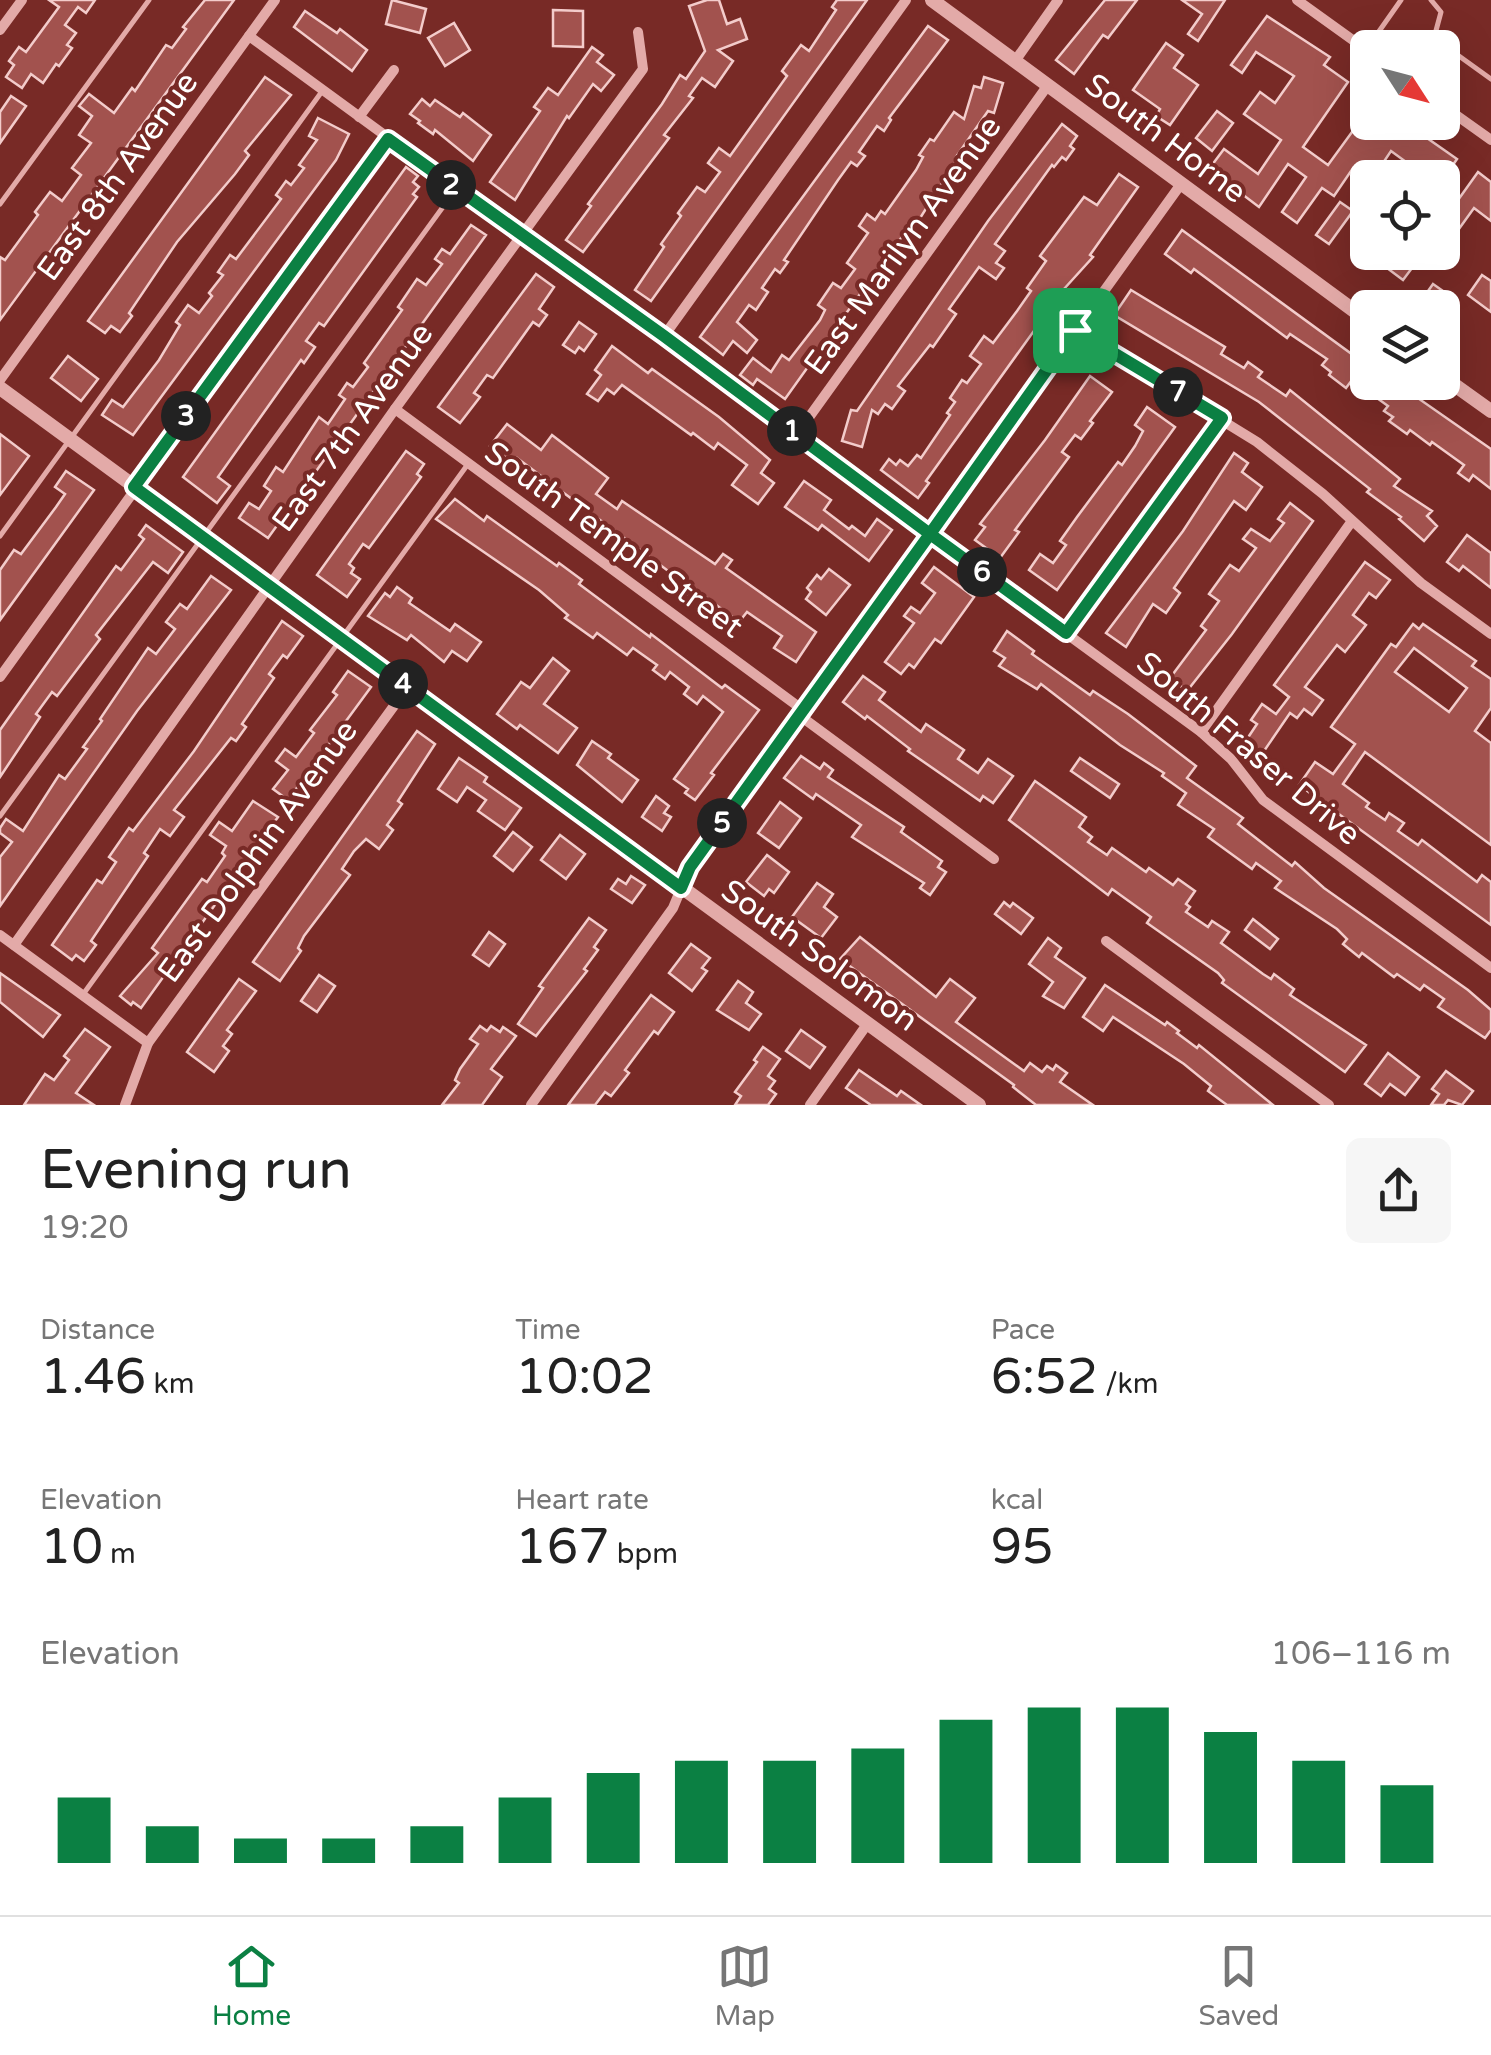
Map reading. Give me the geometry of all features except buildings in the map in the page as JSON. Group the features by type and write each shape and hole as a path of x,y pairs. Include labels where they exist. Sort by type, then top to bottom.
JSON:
{"street":[{"path":"0,30 22,0"},
{"name":"East 8th Avenue","path":"0,380 274,0"},
{"path":"664,336 906,0"},
{"name":"South Horne","path":"932,0 1350,308"},
{"path":"1016,60 1058,0"},
{"path":"1297,0 1350,38"},
{"name":"East 7th Avenue","path":"14,945 643,69 638,32"},
{"name":"South Fraser Drive","path":"249,36 1201,732 1230,759 1263,800 1491,968"},
{"path":"359,118 394,70"},
{"name":"East Marilyn Avenue","path":"797,434 1048,85"},
{"path":"1460,118 1491,140"},
{"path":"0,677 388,139"},
{"path":"531,1105 672,908 690,867 1181,184"},
{"path":"1075,330 1222,418 1302,477 1421,583 1491,634"},
{"path":"1460,387 1489,405"},
{"name":"South Solomon","path":"0,388 979,1105"},
{"name":"South Temple Street","path":"396,409 994,859"},
{"path":"1066,633 1222,418"},
{"path":"1201,732 1352,521"},
{"name":"East Dolphin Avenue","path":"125,1105 148,1043 407,688"},
{"path":"0,935 148,1043"},
{"path":"1106,942 1328,1105"},
{"path":"810,1105 868,1023"}],"lane":[{"path":"0,204 149,0"},
{"path":"1381,30 1401,0"},
{"path":"1431,0 1441,12 1434,38 1491,79"},
{"path":"0,536 322,90"},
{"path":"0,816 456,189"},
{"path":"83,996 469,463"}],"route":[{"path":"1075,330 930,534 664,336 388,139 134,487 681,888 690,867 930,534 1066,633 1222,418 1146,376 1075,330"}]}
